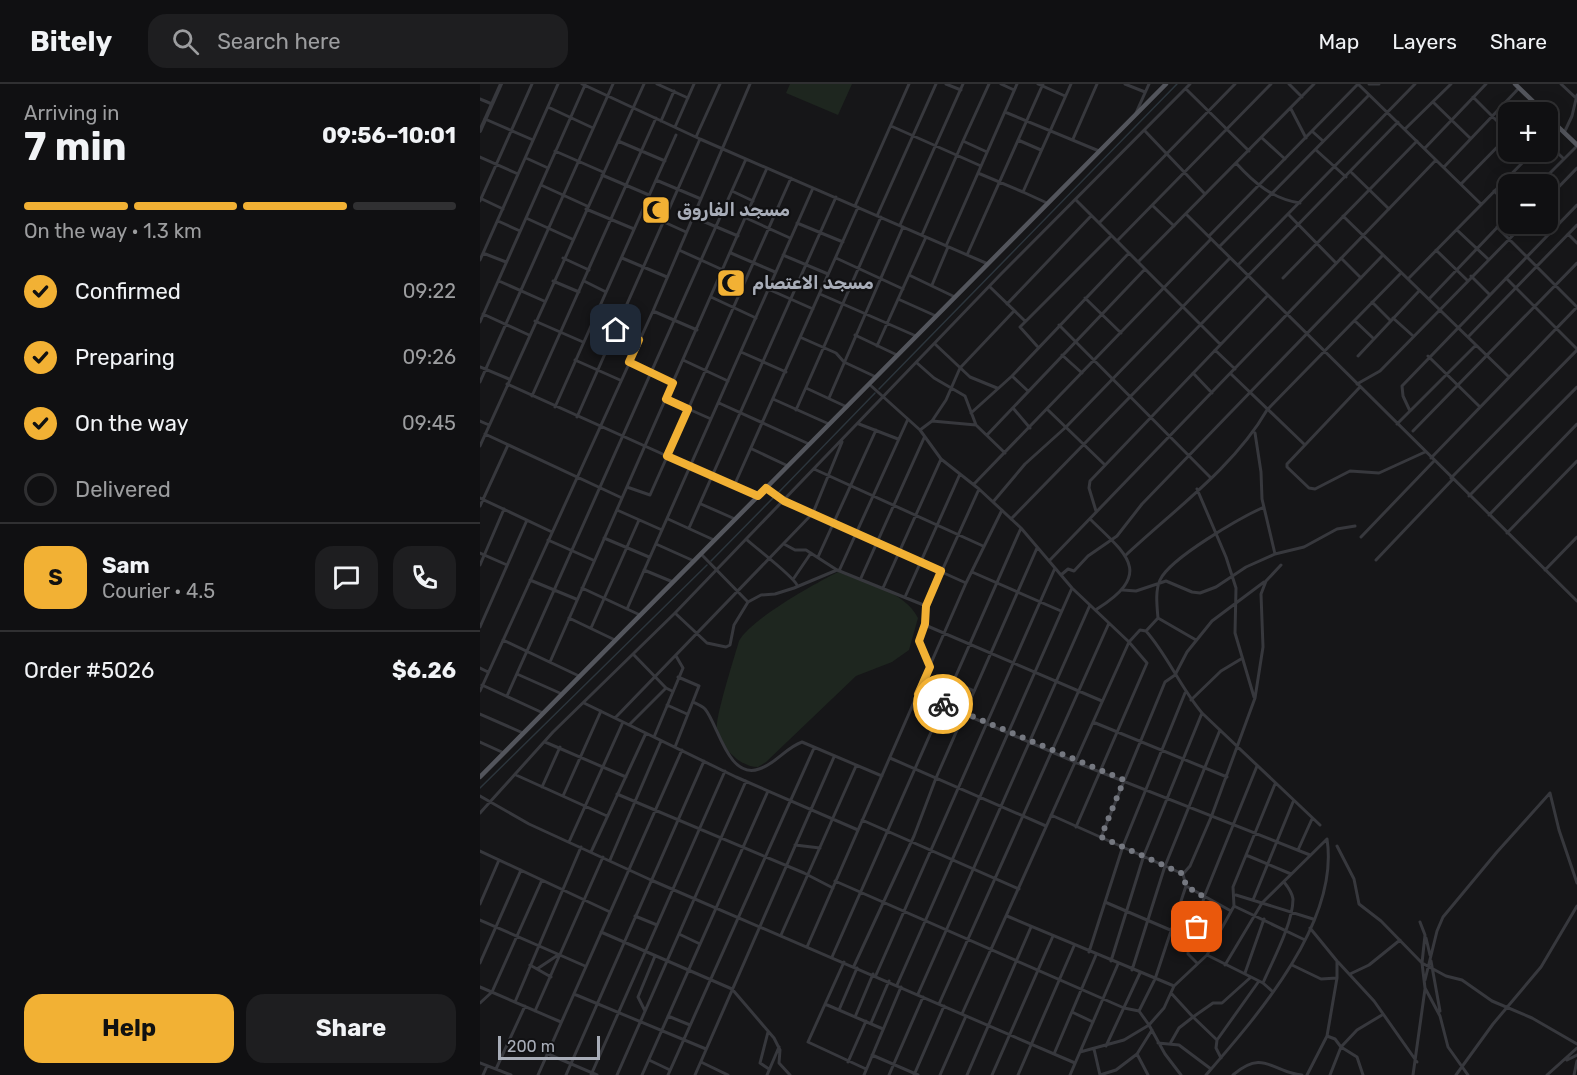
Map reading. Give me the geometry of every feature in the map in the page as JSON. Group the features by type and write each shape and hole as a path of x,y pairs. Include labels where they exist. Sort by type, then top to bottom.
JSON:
{"main road":[{"path":"480,777 1166,84"},
{"path":"1515,84 1533,102"},
{"path":"1558,126 1575,144"}],"street":[{"path":"480,131 501,84"},
{"path":"503,208 480,200 532,84"},
{"path":"480,260 558,84"},
{"path":"480,322 584,84 698,138 988,264"},
{"path":"480,382 613,84"},
{"path":"480,446 563,258 644,84"},
{"path":"657,84 688,98"},
{"path":"675,127 694,84"},
{"path":"577,417 664,222 720,84"},
{"path":"480,691 653,311 750,84"},
{"path":"734,486 802,339 909,84"},
{"path":"796,410 859,269 936,84"},
{"path":"946,84 961,90"},
{"path":"829,398 963,84"},
{"path":"877,346 989,84"},
{"path":"1001,84 1014,90"},
{"path":"932,285 1017,84"},
{"path":"1023,192 1071,84"},
{"path":"1073,139 1097,84"},
{"path":"1125,84 1145,92"},
{"path":"1136,114 1149,84"},
{"path":"480,813 544,741 675,613 1190,84"},
{"path":"1099,223 1235,84"},
{"path":"1117,242 1271,84"},
{"path":"1289,84 1302,97"},
{"path":"1138,262 1314,84"},
{"path":"974,484 1095,361 1258,186 1358,84 1481,204"},
{"path":"1369,84 1379,84"},
{"path":"1405,129 1451,84"},
{"path":"1425,148 1486,84"},
{"path":"1561,84 1576,97 1572,116 1564,133"},
{"path":"967,255 1041,85 1065,96"},
{"path":"1238,265 1413,85"},
{"path":"1186,88 1249,150"},
{"path":"1444,167 1519,88"},
{"path":"660,121 674,91"},
{"path":"1219,247 1369,95"},
{"path":"1473,98 1498,122"},
{"path":"480,99 492,104"},
{"path":"1433,102 1470,138"},
{"path":"548,107 593,128"},
{"path":"1291,109 1306,138"},
{"path":"1005,112 1099,151"},
{"path":"532,396 656,118"},
{"path":"485,119 533,140"},
{"path":"1011,519 1398,122"},
{"path":"891,126 981,166"},
{"path":"1145,131 1205,194"},
{"path":"1313,132 1323,141"},
{"path":"555,407 676,135"},
{"path":"1549,174 1564,159 1575,144 1577,136"},
{"path":"1262,138 1285,159"},
{"path":"1018,140 1041,150"},
{"path":"618,141 664,161"},
{"path":"963,141 987,152"},
{"path":"1283,278 1417,141"},
{"path":"1461,184 1498,145"},
{"path":"1316,149 1346,177"},
{"path":"555,151 626,186 650,195"},
{"path":"1558,153 1564,159"},
{"path":"480,157 518,174"},
{"path":"526,158 548,168"},
{"path":"507,696 746,159"},
{"path":"1049,561 1236,370 1436,160"},
{"path":"1511,174 1522,162"},
{"path":"1236,164 1258,186 1287,201 1300,203"},
{"path":"550,662 767,168"},
{"path":"1558,188 1577,168"},
{"path":"978,172 1047,203"},
{"path":"1351,172 1389,210"},
{"path":"627,487 649,496 791,178"},
{"path":"656,180 701,199"},
{"path":"541,185 634,230"},
{"path":"1407,279 1498,187"},
{"path":"627,609 813,188"},
{"path":"732,191 753,201"},
{"path":"1494,191 1498,195"},
{"path":"690,528 836,197"},
{"path":"1076,200 1221,344"},
{"path":"1558,224 1577,205"},
{"path":"1153,206 1174,226"},
{"path":"642,212 686,232"},
{"path":"1186,214 1577,601"},
{"path":"1288,214 1336,263"},
{"path":"1007,304 1091,216"},
{"path":"1343,216 1509,377"},
{"path":"693,217 738,236"},
{"path":"526,218 572,239"},
{"path":"746,218 790,238"},
{"path":"498,221 520,231"},
{"path":"797,223 843,242"},
{"path":"1467,337 1517,289 1577,225"},
{"path":"1361,537 1480,407 1577,307 1497,227 1428,299"},
{"path":"1456,230 1488,260"},
{"path":"1425,452 1379,473 1354,470 1312,489 1286,466 1358,386 1380,371 1438,309 1514,234"},
{"path":"1410,411 1402,396 1402,386 1428,356 1548,234"},
{"path":"1568,234 1577,243"},
{"path":"1037,346 1020,328 1111,236"},
{"path":"679,249 723,270"},
{"path":"1436,250 1467,280"},
{"path":"483,253 506,262"},
{"path":"731,253 775,272"},
{"path":"971,413 1012,376 1037,346 1129,253"},
{"path":"783,255 828,275"},
{"path":"1061,575 1068,568 1074,572 1088,556 1117,536 1142,504 1188,455 1383,255"},
{"path":"563,258 588,270"},
{"path":"622,258 667,277"},
{"path":"836,258 903,289"},
{"path":"993,502 1025,464 1066,427 1230,258"},
{"path":"1341,258 1361,278"},
{"path":"1413,430 1577,264"},
{"path":"987,435 1145,269"},
{"path":"1126,555 1210,477 1255,431 1267,410 1401,273"},
{"path":"909,274 955,297"},
{"path":"1472,276 1490,294"},
{"path":"1376,560 1577,350 1506,278"},
{"path":"499,280 544,301"},
{"path":"553,281 579,292"},
{"path":"584,281 606,292"},
{"path":"990,287 1025,322"},
{"path":"768,289 813,309"},
{"path":"1358,356 1419,291"},
{"path":"820,294 916,336"},
{"path":"1097,512 1089,484 1268,295"},
{"path":"711,297 756,318"},
{"path":"1085,298 1121,333"},
{"path":"898,299 936,316"},
{"path":"1372,302 1412,336"},
{"path":"653,311 696,330"},
{"path":"920,430 932,421 952,388 960,368 1014,311"},
{"path":"483,314 529,335"},
{"path":"594,320 639,340"},
{"path":"536,321 584,342"},
{"path":"1355,321 1374,339"},
{"path":"1059,325 1210,477"},
{"path":"855,335 897,356"},
{"path":"802,339 840,356 844,362 876,377"},
{"path":"935,344 970,377 997,388"},
{"path":"1397,424 1476,345"},
{"path":"1215,350 1236,370"},
{"path":"741,351 786,372"},
{"path":"1062,355 1082,373"},
{"path":"1428,356 1480,407"},
{"path":"575,360 621,380"},
{"path":"683,360 728,381"},
{"path":"629,362 673,383"},
{"path":"917,363 934,378 967,397 976,424 1005,453"},
{"path":"480,367 509,379"},
{"path":"1193,373 1212,393"},
{"path":"1232,374 1305,445"},
{"path":"1012,376 1028,391"},
{"path":"507,384 623,438 758,496"},
{"path":"869,384 920,430 941,459 974,484 1002,510 1072,588 1097,609 1147,661 1076,826"},
{"path":"1470,496 1577,387"},
{"path":"806,388 846,407"},
{"path":"666,399 711,420"},
{"path":"773,399 829,424"},
{"path":"719,403 809,444"},
{"path":"1013,408 1030,428"},
{"path":"1047,410 1105,465"},
{"path":"675,613 697,634 715,646 728,646 733,627 748,602 761,595 775,594 838,570 908,419"},
{"path":"480,421 489,425"},
{"path":"932,421 976,424"},
{"path":"859,424 898,439"},
{"path":"1489,515 1577,424"},
{"path":"818,557 876,430"},
{"path":"1255,431 1264,507 1275,554"},
{"path":"485,434 576,479 622,498"},
{"path":"861,578 924,438"},
{"path":"615,718 813,513 830,476 843,439"},
{"path":"480,506 508,445"},
{"path":"752,449 788,466"},
{"path":"883,588 941,459"},
{"path":"1507,533 1577,461"},
{"path":"814,469 937,523 983,546"},
{"path":"905,597 960,474"},
{"path":"766,488 784,501 966,583"},
{"path":"930,667 919,644 925,624 926,606 979,489"},
{"path":"1197,489 1232,576 1236,603 1234,623 1241,658 1255,698"},
{"path":"482,499 552,532"},
{"path":"700,504 735,519"},
{"path":"940,1075 1046,826 1129,642 1139,631 1146,631 1158,618 1159,582 1170,566 1198,545 1264,507"},
{"path":"480,565 482,554 504,510"},
{"path":"617,510 662,530"},
{"path":"807,947 966,583 1002,510"},
{"path":"668,519 714,540"},
{"path":"1090,519 1126,555 1131,569 1123,590 1118,596 1097,609"},
{"path":"480,627 527,520"},
{"path":"591,628 639,520"},
{"path":"1123,590 1141,590 1159,582 1169,582 1196,593 1216,587 1275,554 1304,547 1337,529 1355,526"},
{"path":"832,957 1020,528"},
{"path":"1545,570 1577,537"},
{"path":"604,538 650,558"},
{"path":"548,540 594,561"},
{"path":"746,540 794,578 798,586"},
{"path":"656,544 694,561"},
{"path":"784,544 811,553 838,570 926,606"},
{"path":"839,1010 882,902 1037,548"},
{"path":"794,578 811,553"},
{"path":"482,554 507,565"},
{"path":"701,554 715,571 748,602"},
{"path":"1101,837 1165,682 1175,675 1196,640 1212,621 1266,581 1281,565"},
{"path":"855,1017 1055,568"},
{"path":"644,570 673,582"},
{"path":"972,572 1061,611"},
{"path":"530,580 576,599"},
{"path":"1183,874 1190,866 1212,815 1239,747 1242,731 1255,698 1263,657 1261,598 1266,581"},
{"path":"581,588 640,615"},
{"path":"864,1075 951,860 1072,588"},
{"path":"918,994 1090,605"},
{"path":"569,618 615,640"},
{"path":"1158,618 1196,640"},
{"path":"939,1004 1109,623"},
{"path":"925,624 1102,701"},
{"path":"1146,631 1161,648 1185,693 1202,713 1293,802 1320,825"},
{"path":"503,640 579,676"},
{"path":"633,654 666,688 672,691"},
{"path":"654,737 684,665 676,656"},
{"path":"1191,700 1221,671 1241,658"},
{"path":"480,668 488,672"},
{"path":"517,674 562,694"},
{"path":"675,747 698,685 678,677"},
{"path":"953,682 975,692"},
{"path":"482,685 543,713"},
{"path":"629,725 666,688"},
{"path":"1089,952 1123,846 1185,693"},
{"path":"918,694 1075,762 1310,855"},
{"path":"693,702 705,710 734,762 744,767 760,769 771,763 788,748 802,742 882,776"},
{"path":"584,703 746,781 858,830"},
{"path":"667,705 688,714"},
{"path":"563,796 601,711"},
{"path":"1111,961 1144,855 1202,713"},
{"path":"480,714 523,733"},
{"path":"569,842 622,722"},
{"path":"1093,722 1227,777"},
{"path":"1132,970 1166,866 1220,730"},
{"path":"591,852 646,733"},
{"path":"544,741 626,777"},
{"path":"609,860 662,741"},
{"path":"480,742 504,753"},
{"path":"542,787 560,747"},
{"path":"668,1075 814,748"},
{"path":"538,1075 657,811 682,750"},
{"path":"695,1075 834,757"},
{"path":"890,758 1046,826"},
{"path":"566,1075 704,761"},
{"path":"781,935 856,766"},
{"path":"1197,963 1188,954 1189,938 1197,927 1204,897 1257,766"},
{"path":"591,1074 725,771"},
{"path":"516,775 607,816"},
{"path":"617,1075 746,781"},
{"path":"1080,1052 1124,1040 1149,1025 1164,1008 1174,986 1207,955 1234,906 1233,887 1275,784"},
{"path":"642,1075 768,791"},
{"path":"1425,980 1440,924 1450,908 1550,793 1577,883"},
{"path":"618,794 833,888"},
{"path":"480,796 581,848 651,880 1075,1063"},
{"path":"1253,900 1293,802"},
{"path":"1051,815 1183,874"},
{"path":"1298,850 1312,819"},
{"path":"862,820 1019,889"},
{"path":"1206,1075 1242,1035 1292,965 1305,940 1330,869 1327,839 1262,903 1225,965"},
{"path":"795,845 820,848"},
{"path":"1337,846 1354,879 1359,904 1400,939 1422,963 1462,980 1476,992 1508,1006 1577,1046 1547,1075"},
{"path":"515,1002 581,848"},
{"path":"480,851 610,912"},
{"path":"1246,855 1291,874"},
{"path":"535,1011 586,900 603,857"},
{"path":"480,904 499,860"},
{"path":"480,963 521,870"},
{"path":"1139,1011 1155,979 1186,886 1183,874"},
{"path":"480,1003 492,992 542,880"},
{"path":"836,882 1124,1008 1139,1011 1181,1075"},
{"path":"1221,1058 1216,1048 1217,1040 1261,982 1285,929 1293,896 1284,882"},
{"path":"1186,886 1231,910"},
{"path":"1235,895 1313,919"},
{"path":"1105,902 1189,938"},
{"path":"1234,906 1305,940"},
{"path":"1456,1075 1508,1006 1541,967 1577,906"},
{"path":"635,916 657,925"},
{"path":"1007,916 1174,986"},
{"path":"1245,973 1264,919"},
{"path":"480,920 586,967"},
{"path":"1420,922 1431,957 1440,1016 1448,1047 1468,1075"},
{"path":"967,1075 1031,927"},
{"path":"1197,927 1219,932"},
{"path":"1310,928 1374,1001 1417,1062"},
{"path":"601,932 732,989 779,1047 778,1063 790,1075"},
{"path":"679,934 700,944"},
{"path":"1413,1075 1417,1062 1425,988 1422,963 1425,935"},
{"path":"992,1075 1053,936"},
{"path":"1350,975 1372,963 1400,939"},
{"path":"1018,1075 1074,946"},
{"path":"537,969 559,955"},
{"path":"1054,1053 1096,955"},
{"path":"1207,955 1245,973 1273,992"},
{"path":"645,1011 638,995 655,956"},
{"path":"1315,1075 1308,1073 1327,1036 1337,978 1337,961"},
{"path":"844,962 808,1042 866,1069"},
{"path":"1072,1074 1118,964"},
{"path":"530,965 550,977"},
{"path":"1292,965 1321,979 1337,978"},
{"path":"1106,1046 1140,973"},
{"path":"1171,1042 1179,1028 1192,1017 1214,1003 1222,1003 1251,977"},
{"path":"871,1023 889,981"},
{"path":"480,987 562,1022"},
{"path":"1425,988 1440,1016"},
{"path":"1171,993 1217,1040"},
{"path":"574,994 706,1049"},
{"path":"889,1075 923,997"},
{"path":"825,1004 883,1029"},
{"path":"496,1069 525,1006"},
{"path":"872,1055 916,1075 944,1006"},
{"path":"1072,1012 1093,1022"},
{"path":"1330,1075 1341,1047 1357,1029 1382,1015"},
{"path":"668,1016 690,1025"},
{"path":"848,1062 866,1021"},
{"path":"1094,1049 1100,1075 1116,1070 1137,1054 1152,1030"},
{"path":"768,1031 760,1063 768,1072"},
{"path":"1327,1036 1335,1039 1341,1047 1357,1057 1362,1066 1362,1075"},
{"path":"1158,1042 1171,1042 1211,1069"},
{"path":"762,1075 768,1072 779,1047"},
{"path":"548,1054 597,1075"},
{"path":"1137,1054 1148,1075"},
{"path":"1562,1062 1577,1055"},
{"path":"649,1060 670,1070"},
{"path":"1574,1075 1577,1061"},
{"path":"701,1062 727,1075"},
{"path":"480,1063 509,1075"},
{"path":"1233,1075 1246,1066 1260,1063 1275,1064 1288,1073 1302,1075"},
{"path":"483,1075 487,1066"}],"shaded area":[{"path":"790,84 852,84 838,115 786,93"},
{"path":"838,572 894,594 912,609 918,618 909,650 892,662 856,676 766,762 758,767 744,763 726,748 717,728 722,700 739,641 746,632 769,613 799,593"}],"waterway":[{"path":"879,389 1177,84"},
{"path":"778,493 875,393"},
{"path":"711,561 774,497"},
{"path":"480,788 707,565"}],"way so far":[{"path":"943,704 1075,762 1124,780 1101,837 1183,874 1186,886 1204,897 1197,927"}],"place":[{"name":"مسجد الفاروق","path":"656,210"},
{"name":"مسجد الاعتصام","path":"731,283"}],"route":[{"path":"616,330 639,340 629,362 673,383 666,399 688,409 667,456 758,496 766,488 784,501 941,571 926,606 925,624 919,641 930,667 918,694 943,704"}]}
